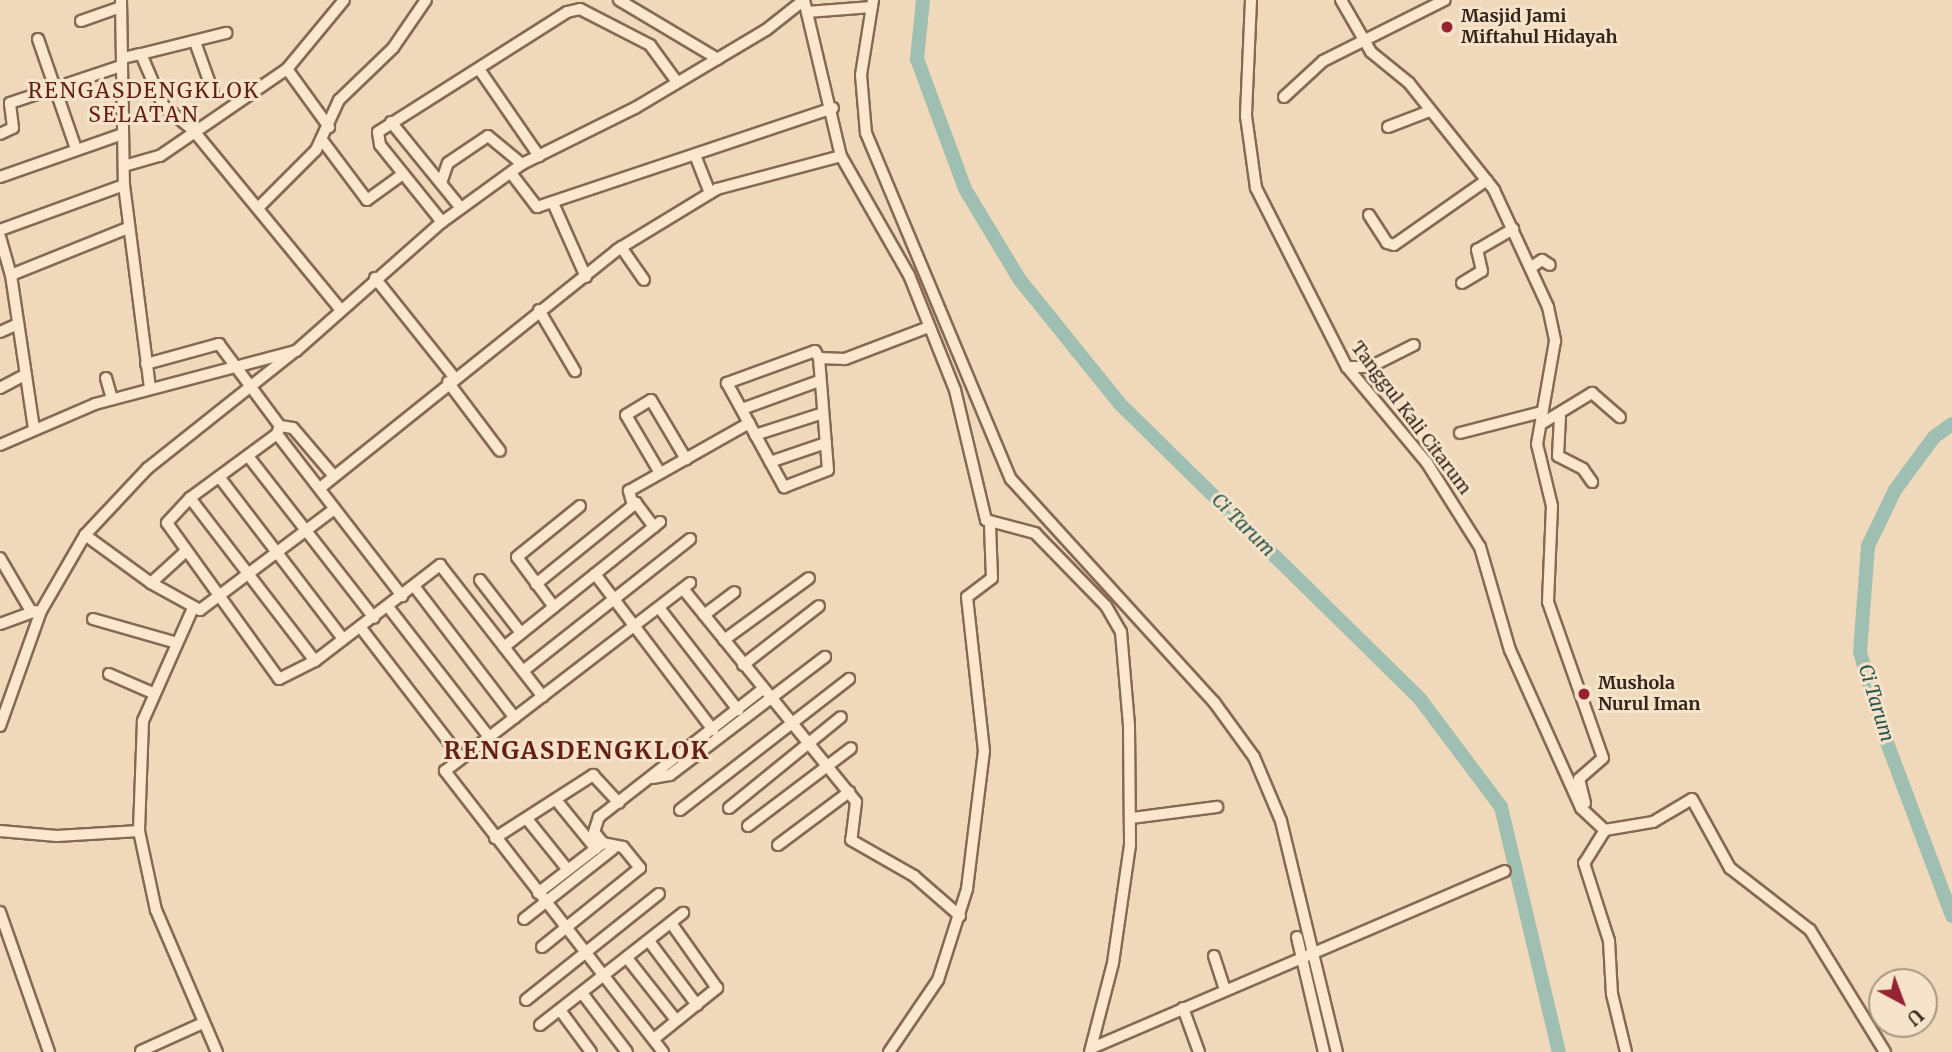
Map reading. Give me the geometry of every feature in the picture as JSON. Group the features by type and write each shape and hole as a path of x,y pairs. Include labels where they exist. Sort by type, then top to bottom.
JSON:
{"street":[{"path":"124,166 154,159 287,68 344,0"},
{"path":"258,208 321,140 339,100 393,48 426,0"},
{"path":"619,0 718,59"},
{"path":"0,725 36,611 85,535 148,468 296,351 375,278 442,222 522,164 718,59 804,0 832,108 841,156 909,275 961,408 983,512 990,526 992,578 967,594 984,751 960,916 938,980 889,1052"},
{"name":"Tanggul Kali Citarum","path":"1251,0 1246,117 1252,172 1347,367 1427,463 1480,547 1510,650 1590,819 1605,830"},
{"path":"1341,0 1364,42 1381,64 1409,83 1487,180 1533,266 1555,330 1537,443 1552,515 1548,602 1603,758 1579,779 1590,819"},
{"path":"1284,97 1323,61 1364,42 1389,24 1445,0"},
{"path":"807,12 872,3 861,75 866,133 959,343 1011,479 1214,702 1248,748 1281,821 1337,1052"},
{"path":"81,21 121,4 124,185 150,387"},
{"path":"442,222 377,139 391,122 577,8 653,47 677,82"},
{"path":"0,134 14,126 10,104 141,54 226,33"},
{"path":"37,39 76,149"},
{"path":"195,42 213,92"},
{"path":"141,54 163,105 193,130 341,310"},
{"path":"287,68 329,127"},
{"path":"479,69 539,156"},
{"path":"511,173 534,207 553,203 832,108"},
{"path":"1388,127 1430,111"},
{"path":"391,122 461,208"},
{"path":"0,177 123,134"},
{"path":"441,183 448,163 488,136 522,164"},
{"path":"321,140 367,201 403,174"},
{"path":"695,155 710,193"},
{"path":"320,488 451,380 621,247 710,193 841,156"},
{"path":"1369,215 1387,243 1394,245 1487,180"},
{"path":"0,230 124,185"},
{"path":"553,203 586,277"},
{"path":"7,271 128,228"},
{"path":"1462,283 1482,271 1477,250 1513,229"},
{"path":"0,237 18,324 23,376 34,429"},
{"path":"621,247 644,280"},
{"path":"1533,266 1542,260 1550,265"},
{"path":"375,278 500,450"},
{"path":"539,310 575,371"},
{"path":"0,332 18,324"},
{"path":"819,358 845,359 929,327"},
{"path":"146,364 215,342 333,510 402,596"},
{"path":"1347,367 1374,366 1414,345"},
{"path":"0,445 112,399 296,351"},
{"path":"814,351 819,358 828,470 784,487 727,383 814,351"},
{"path":"0,388 23,376"},
{"path":"106,377 112,399"},
{"path":"742,409 819,381"},
{"path":"1460,433 1560,417 1592,393 1620,417"},
{"path":"660,473 626,415 651,400 686,459"},
{"path":"755,435 823,414"},
{"path":"1560,417 1558,456 1583,469 1592,482"},
{"path":"504,647 657,524 633,505 629,491 749,423"},
{"path":"334,476 293,428 279,430 220,478 190,498 167,523 185,552 279,679 315,661 389,608 440,565 543,696"},
{"path":"770,462 826,443"},
{"path":"248,456 374,618"},
{"path":"220,478 278,550 343,639"},
{"path":"190,498 315,661"},
{"path":"536,584 633,505"},
{"path":"554,607 517,557 580,506"},
{"path":"85,535 151,583 193,608 209,607 217,596 333,510"},
{"path":"990,526 1032,531 1119,624 1132,818 1112,963 1091,1050"},
{"path":"523,671 690,539"},
{"path":"151,583 185,552"},
{"path":"0,558 36,611"},
{"path":"595,574 713,730"},
{"path":"724,640 808,578"},
{"path":"480,580 520,633"},
{"path":"414,586 515,718"},
{"path":"663,1052 655,1038 565,930 444,771 687,587 704,615 743,665 831,767 849,792 859,810 853,841 914,876 960,916"},
{"path":"704,615 734,592"},
{"path":"743,665 819,606"},
{"path":"193,608 153,693 144,721 139,831 156,910 217,1052"},
{"path":"389,608 490,738"},
{"path":"660,609 738,710"},
{"path":"0,624 36,611"},
{"path":"93,619 177,643"},
{"path":"361,628 461,758"},
{"path":"652,778 670,775 825,657"},
{"path":"109,674 153,693"},
{"path":"680,810 849,679"},
{"path":"604,847 594,824 763,689"},
{"path":"729,808 841,717"},
{"path":"748,826 831,767 851,748"},
{"path":"495,838 593,775 619,803"},
{"path":"778,845 849,792"},
{"path":"1626,1052 1612,994 1609,941 1584,863 1605,830 1653,822 1692,799 1730,868 1810,930 1885,1052"},
{"path":"556,800 604,847"},
{"path":"1132,818 1217,807"},
{"path":"527,819 568,870"},
{"path":"0,831 57,836 139,831"},
{"path":"538,892 604,847 624,847 638,864 638,873 542,947"},
{"path":"524,919 604,847"},
{"path":"1091,1050 1225,989 1505,871"},
{"path":"526,1000 659,894"},
{"path":"0,912 6,950 49,1052"},
{"path":"540,1025 683,914"},
{"path":"655,1038 697,1005 717,983 671,923"},
{"path":"1297,937 1324,1052"},
{"path":"649,941 697,1005"},
{"path":"1214,956 1225,989"},
{"path":"627,958 676,1020"},
{"path":"582,993 624,1051"},
{"path":"1183,1008 1199,1052"},
{"path":"560,1010 591,1052"},
{"path":"141,1051 203,1023"}],"waterway":[{"name":"Ci Tarum","path":"923,0 917,59 965,189 1020,280 1120,404 1420,699 1501,807 1559,1052"},
{"name":"Ci Tarum","path":"1952,424 1934,437 1895,490 1868,546 1860,652 1886,740 1952,916"}],"place":[{"name":"Masjid Jami Miftahul Hidayah","path":"1447,27"},
{"name":"Mushola Nurul Iman","path":"1584,694"}],"district":[{"name":"RENGASDENGKLOK SELATAN","path":"144,103"},
{"name":"RENGASDENGKLOK","path":"577,751"}]}
